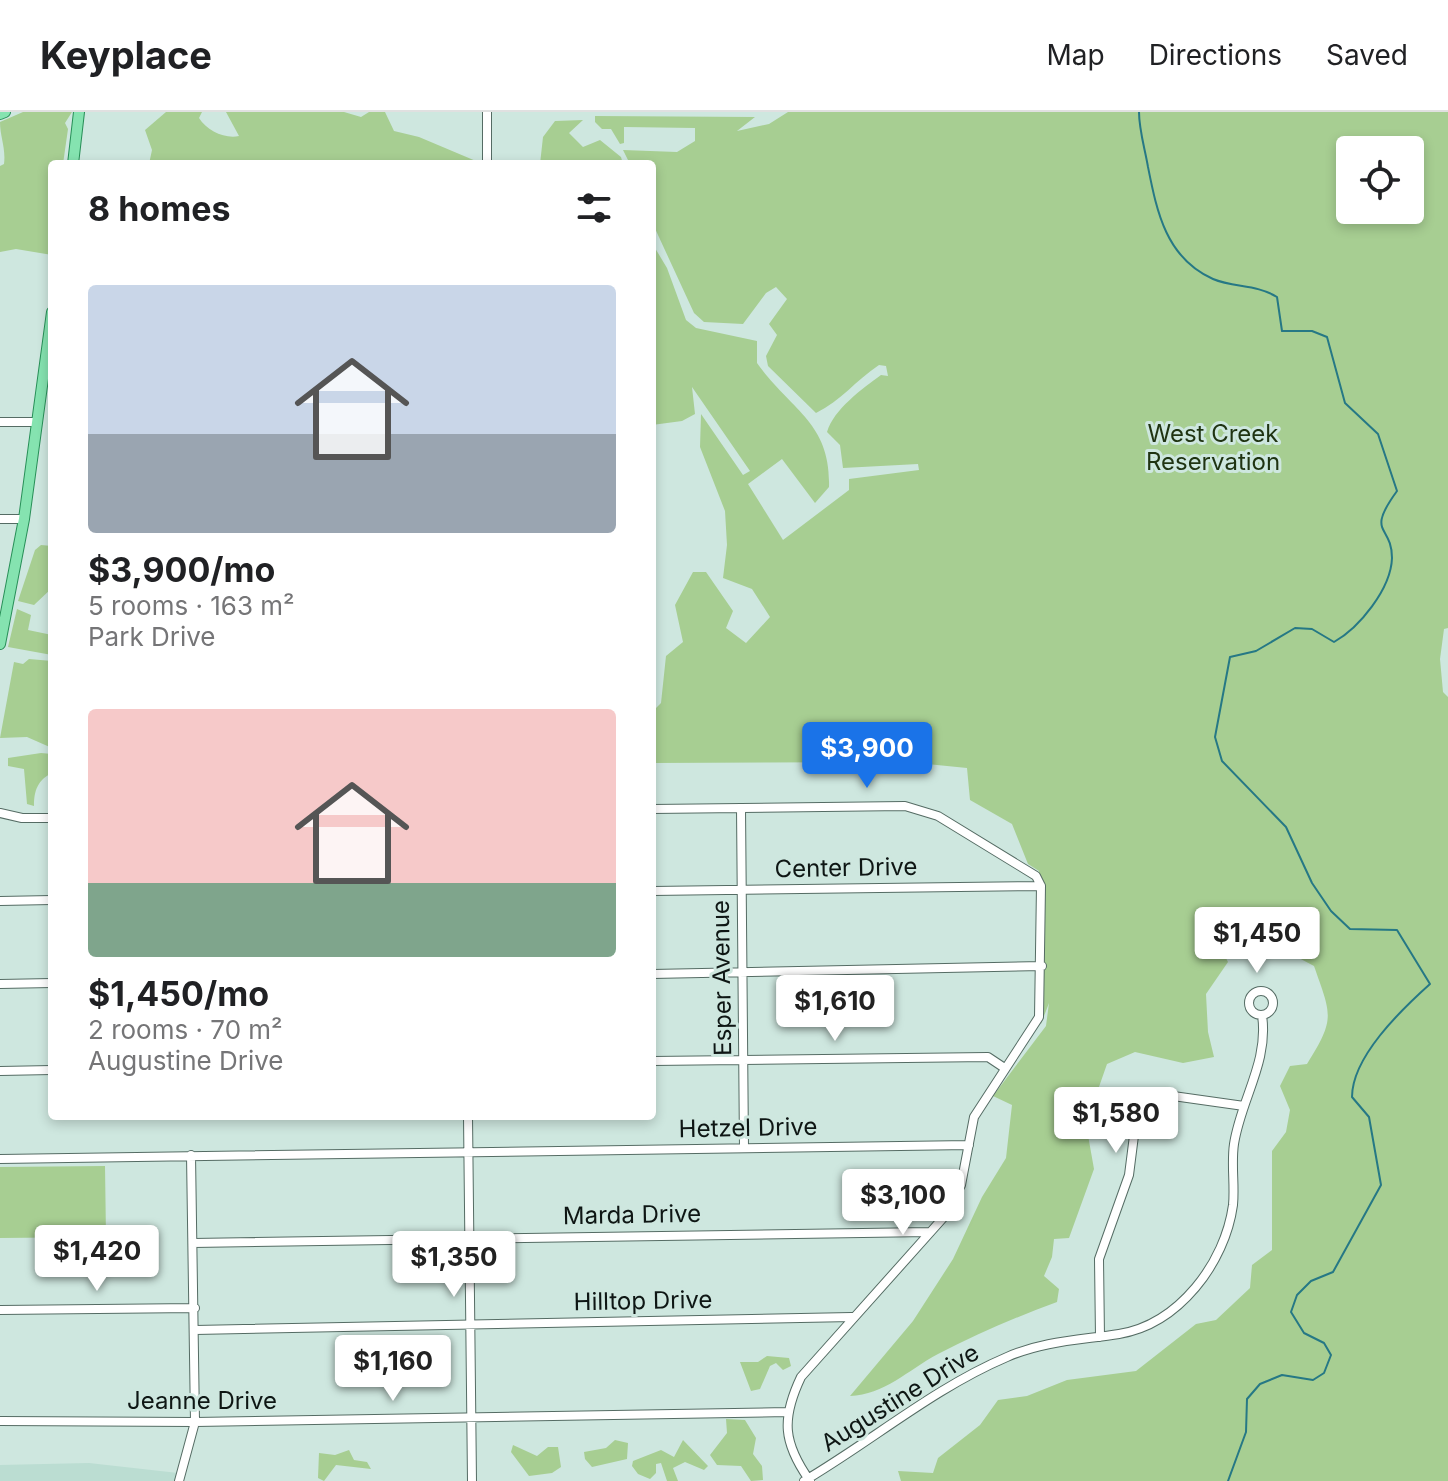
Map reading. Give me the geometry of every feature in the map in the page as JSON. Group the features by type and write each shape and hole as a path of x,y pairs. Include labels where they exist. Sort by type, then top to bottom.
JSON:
{"main road":[{"path":"73,160 79,112"},
{"path":"0,644 24,519 48,340"}],"street":[{"path":"487,112 487,160"},
{"path":"0,422 36,422"},
{"path":"0,519 24,519"},
{"path":"656,809 905,806 925,810 1036,876 1041,886 1039,1017 1003,1067 974,1117 968,1161 955,1200 801,1377 787,1412 787,1439 807,1480"},
{"name":"Esper Avenue","path":"741,808 744,1148"},
{"path":"0,813 22,818 48,818"},
{"name":"Center Drive","path":"656,891 1041,886"},
{"path":"0,901 48,900"},
{"path":"656,974 1042,966"},
{"path":"0,984 48,983"},
{"name":"Augustine Drive","path":"807,1480 989,1365 1053,1342 1100,1337 1141,1328 1175,1307 1201,1283 1226,1234 1233,1205 1234,1145 1265,1043 1262,1015"},
{"path":"656,1061 988,1057 1003,1067"},
{"path":"0,1071 48,1070"},
{"path":"1100,1337 1099,1259 1107,1229 1126,1186 1138,1104 1146,1097 1159,1094 1244,1106"},
{"path":"468,1120 472,1481"},
{"name":"Hetzel Drive","path":"0,1159 969,1145"},
{"path":"179,1481 195,1422 191,1155"},
{"name":"Marda Drive","path":"193,1243 929,1232"},
{"path":"0,1310 195,1308"},
{"name":"Hilltop Drive","path":"195,1330 852,1317"},
{"name":"Jeanne Drive","path":"0,1421 195,1422 787,1412"}],"shaded area":[{"path":"89,1463 178,1473 175,1481 0,1481 0,1465"}],"green space":[{"path":"23,112 72,112 65,123 68,129 64,160 48,160 48,254 16,249 0,252 0,166 4,164 4,158 0,122"},
{"path":"166,112 202,112 199,118 207,127 234,137 239,136 226,112 344,112 361,117 369,112 385,112 394,131 419,137 474,160 150,160 152,150 145,130"},
{"name":"West Creek Reservation","path":"788,112 1448,112 1448,628 1444,629 1440,659 1443,692 1448,697 1448,1481 901,1481 898,1471 933,1473 938,1458 980,1425 998,1400 1027,1396 1067,1380 1136,1371 1196,1324 1216,1320 1250,1288 1252,1265 1272,1250 1272,1151 1286,1132 1290,1110 1280,1086 1290,1066 1307,1064 1323,1036 1328,1016 1314,966 1280,948 1222,950 1228,962 1206,994 1208,1032 1214,1057 1183,1063 1135,1052 1107,1064 1086,1124 1094,1169 1069,1238 1054,1239 1052,1257 1044,1276 1059,1289 1057,1302 953,1347 874,1391 850,1396 913,1321 953,1259 982,1197 1006,1158 1012,1105 993,1096 1046,1026 1049,1003 1041,1024 1039,871 1028,864 1012,824 970,800 967,768 907,762 656,763 656,708 661,703 666,656 683,642 675,605 693,572 706,572 733,611 726,628 746,643 770,617 752,589 723,578 727,545 725,511 700,447 701,414 743,475 750,471 692,387 695,414 682,421 656,424 656,250 667,268 686,320 696,328 757,341 757,363 806,418 823,447 829,487 815,503 782,459 748,484 783,540 849,490 849,479 919,470 918,464 843,468 840,445 827,432 836,415 857,393 881,375 888,376 886,366 879,365 816,413 768,366 766,356 777,335 769,324 787,299 776,287 766,293 743,324 704,322 694,313 656,231 656,160 628,160 623,150 677,152 695,141 695,128 624,127 624,143 620,144 611,129 602,129 595,122 595,116 755,117 737,131 769,124"},
{"path":"583,120 569,133 583,147 600,140 622,160 540,160 543,137 555,121"},
{"path":"41,545 48,546 48,592 34,605 18,601 35,550"},
{"path":"17,609 31,615 28,630 48,634 48,654 8,647"},
{"path":"29,659 48,661 48,746 27,737 0,738 14,662 23,664"},
{"path":"48,754 48,776 38,786 34,806 27,804 24,769 8,766 8,758"},
{"path":"105,1166 106,1237 0,1238 0,1167"},
{"path":"767,1356 789,1358 791,1366 783,1370 776,1363 770,1366 760,1389 751,1391 740,1362 758,1362"},
{"path":"726,1419 745,1420 756,1438 753,1454 762,1466 763,1480 751,1481 741,1466 717,1465 710,1455 727,1433"},
{"path":"615,1440 628,1443 627,1459 592,1467 585,1459 584,1452 606,1448"},
{"path":"683,1440 708,1466 704,1470 685,1462 673,1468 678,1481 667,1481 661,1463 656,1464 656,1473 650,1479 638,1474 632,1466 633,1461 661,1450 674,1457"},
{"path":"513,1445 537,1456 548,1447 558,1447 561,1467 552,1473 529,1476 511,1452"},
{"path":"349,1450 354,1460 367,1462 371,1469 336,1465 324,1481 318,1478 319,1453 335,1455"}],"waterway":[{"path":"1139,112 1155,201 1174,246 1184,259 1213,279 1261,290 1277,297 1282,331 1312,331 1327,337 1345,403 1378,434 1397,491 1381,523 1392,558 1386,582 1372,606 1344,636 1334,642 1312,629 1295,628 1256,651 1230,657 1215,737 1222,761 1286,827 1312,883 1331,911 1350,929 1397,930 1430,984 1380,1035 1360,1066 1354,1082 1352,1097 1369,1117 1381,1185 1333,1272 1311,1281 1297,1295 1291,1312 1304,1333 1324,1343 1331,1355 1324,1373 1313,1380 1282,1375 1260,1384 1247,1399 1246,1432 1228,1481"}]}
